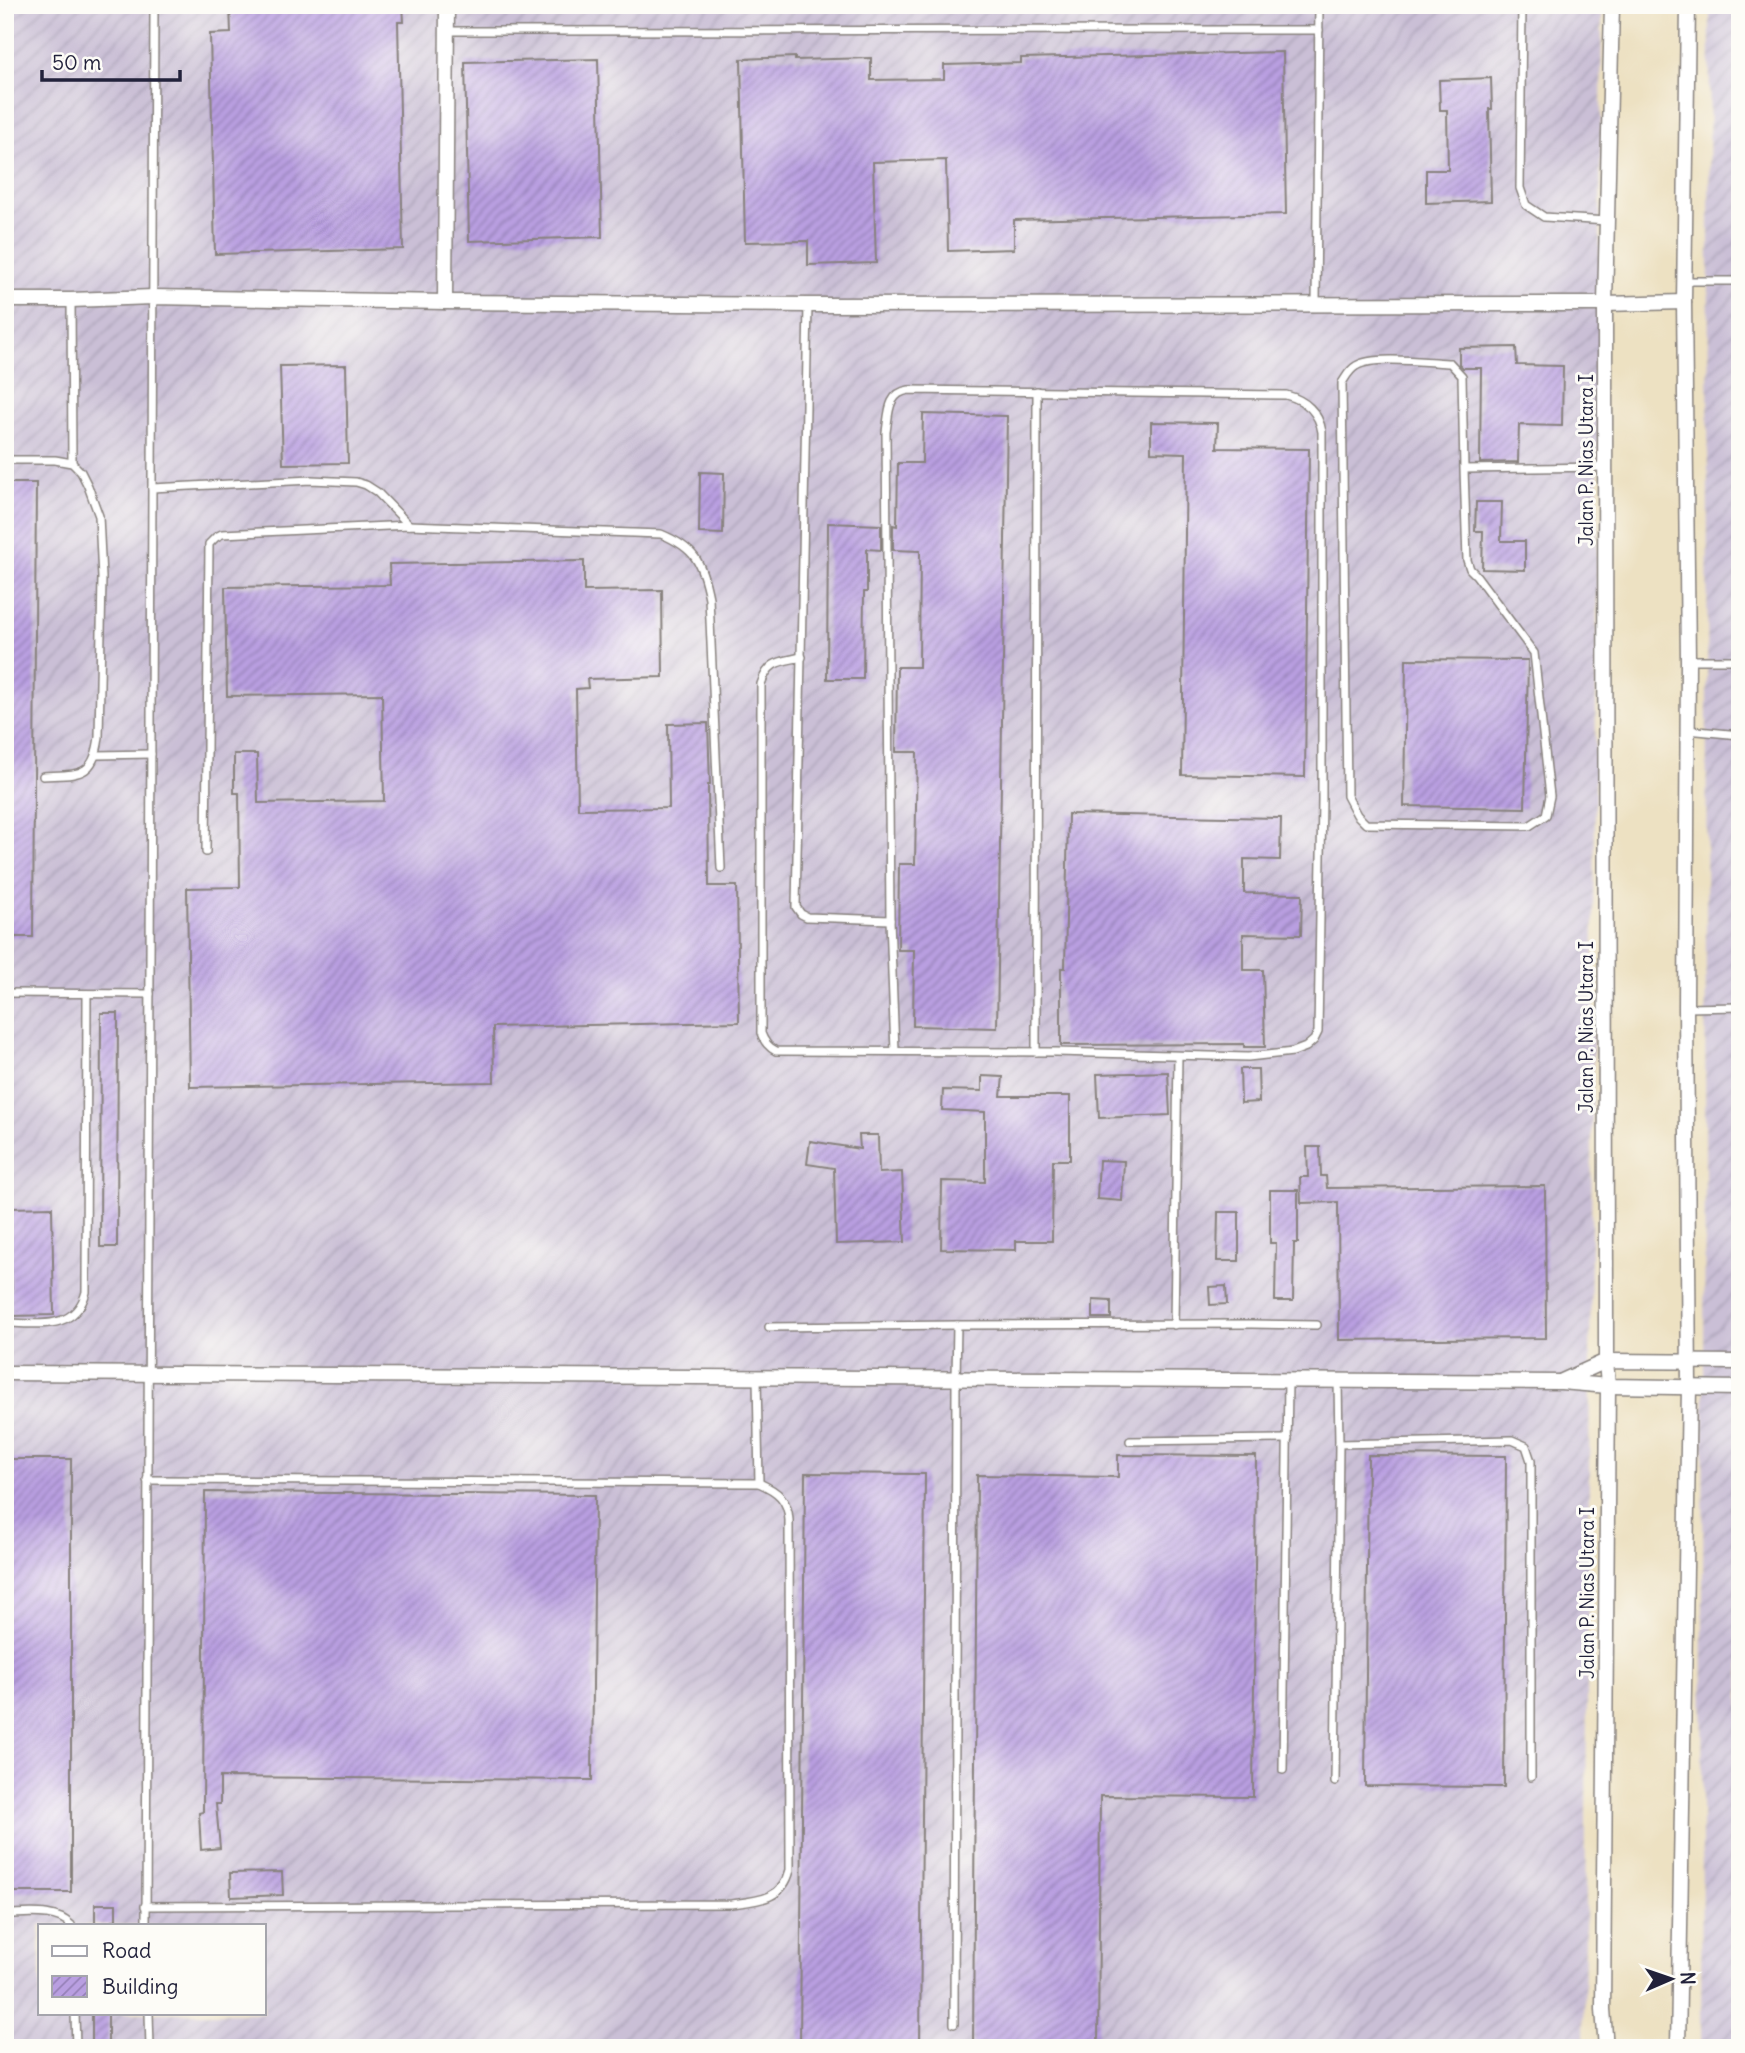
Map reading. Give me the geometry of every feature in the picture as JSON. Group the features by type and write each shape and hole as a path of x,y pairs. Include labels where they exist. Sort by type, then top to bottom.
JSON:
{"street":[{"path":"445,302 447,5"},
{"name":"Jalan P. Nias Utara I","path":"1606,2048 1603,2009 1608,1386 1605,304 1612,5"},
{"path":"1678,2048 1689,1387 1686,1008 1688,660 1684,302 1688,5"},
{"path":"5,300 153,297 808,305 1684,302"},
{"path":"1561,1382 1606,1361 1740,1362"},
{"path":"5,1373 1338,1380 1561,1382 1608,1386 1740,1388"}],"lane":[{"path":"146,1924 154,5"},
{"path":"1315,305 1320,5"},
{"path":"1522,5 1520,188 1527,205 1544,217 1607,221"},
{"path":"447,31 1319,30"},
{"path":"1684,281 1740,281"},
{"path":"71,300 72,463"},
{"path":"808,305 796,907 807,917 890,920"},
{"path":"1375,360 1450,363 1462,376 1464,469 1466,560 1534,653 1550,796 1546,815 1529,826 1366,824 1357,815 1347,796 1342,383 1348,373 1356,365 1375,360"},
{"path":"802,657 774,663 765,672 761,684 761,1034 764,1042 776,1051 1036,1052 1248,1057 1293,1052 1306,1047 1318,1032 1322,800 1322,432 1317,414 1295,397 1286,395 909,390 899,392 895,396 886,432 890,920 895,1051"},
{"path":"1036,1052 1037,391"},
{"path":"5,460 55,460 72,463 81,472 99,516 102,578 97,755 90,767 80,773 43,776"},
{"path":"1464,469 1605,467"},
{"path":"152,488 311,480 356,482 377,492 409,525"},
{"path":"206,852 211,540 222,534 409,525 661,534 679,542 694,554 709,598 721,869"},
{"path":"1688,660 1740,660"},
{"path":"1686,730 1740,735"},
{"path":"97,755 151,754"},
{"path":"5,993 150,993"},
{"path":"5,1323 53,1324 67,1319 79,1310 86,1292 87,994"},
{"path":"1686,1008 1740,1007"},
{"path":"1174,1325 1178,1056"},
{"path":"954,2024 957,1325"},
{"path":"769,1327 1317,1325"},
{"path":"757,1377 759,1483"},
{"path":"1283,1770 1288,1380"},
{"path":"1335,1783 1338,1380"},
{"path":"1130,1441 1288,1439"},
{"path":"1339,1444 1512,1440 1526,1446 1531,1461 1531,1777"},
{"path":"145,1906 731,1904 761,1900 781,1890 790,1870 789,1520 787,1505 776,1490 759,1483 147,1480"},
{"path":"5,1914 52,1915 70,1924"},
{"path":"75,2014 76,2048"},
{"path":"149,2014 150,2048"}],"shaded area":[{"path":"5,5 1602,5 1584,2048 5,2048"},
{"path":"1710,5 1740,5 1740,2048 1701,2048"}],"building":[{"path":"230,5 403,5 404,22 398,22 403,249 215,254 210,34 231,33"},
{"path":"1283,52 1286,214 1014,220 1014,249 948,251 946,160 873,162 876,263 808,265 808,241 745,242 741,59 871,58 871,80 944,79 944,65 1021,63 1021,58"},
{"path":"598,59 602,237 469,241 465,62"},
{"path":"1491,78 1491,201 1426,203 1426,170 1448,170 1447,110 1440,110 1439,80"},
{"path":"1516,347 1517,365 1563,366 1562,426 1519,425 1518,462 1480,463 1481,368 1463,368 1459,364 1459,348"},
{"path":"346,365 348,463 283,464 280,366"},
{"path":"923,414 1007,416 997,1028 913,1026 914,950 898,950 899,864 915,864 917,752 896,752 897,667 919,667 920,551 893,550 893,525 897,526 898,463 922,463"},
{"path":"1151,422 1218,423 1217,448 1309,449 1305,777 1182,775 1186,453 1151,452"},
{"path":"700,472 724,473 723,534 699,533"},
{"path":"5,483 36,483 33,937 5,937"},
{"path":"1476,502 1502,502 1501,541 1525,541 1525,570 1482,569 1483,531 1475,531"},
{"path":"828,523 881,525 881,550 867,549 863,679 827,679"},
{"path":"584,561 584,591 662,590 663,677 587,679 588,688 576,689 578,809 669,808 668,724 708,723 709,886 737,886 739,1022 493,1027 494,1082 190,1087 187,888 240,887 239,793 234,793 234,754 257,754 258,803 384,801 382,694 227,696 225,587 390,585 389,564"},
{"path":"1406,659 1528,660 1525,808 1404,806"},
{"path":"1068,814 1281,818 1280,860 1244,859 1244,893 1302,894 1301,935 1243,934 1243,970 1263,970 1265,1047 1244,1047 1244,1044 1061,1045 1061,968 1065,968"},
{"path":"101,1013 118,1013 117,1247 100,1247"},
{"path":"1240,1069 1258,1069 1259,1102 1241,1103"},
{"path":"1168,1072 1170,1115 1099,1118 1097,1074"},
{"path":"982,1076 1003,1077 1001,1096 1070,1096 1070,1160 1053,1160 1052,1241 1016,1241 1016,1250 941,1249 942,1181 985,1182 985,1112 942,1110 943,1090 982,1091"},
{"path":"859,1135 878,1135 879,1173 902,1172 905,1242 836,1244 834,1168 807,1164 810,1141 860,1149"},
{"path":"1307,1147 1320,1147 1321,1176 1326,1176 1327,1188 1545,1186 1546,1338 1339,1340 1338,1202 1301,1203 1300,1177 1308,1177"},
{"path":"1099,1160 1124,1161 1122,1201 1097,1199"},
{"path":"1270,1190 1298,1190 1298,1243 1294,1243 1293,1301 1275,1301 1276,1243 1270,1243"},
{"path":"52,1207 54,1315 12,1316 10,1208"},
{"path":"1218,1212 1239,1212 1239,1261 1217,1261"},
{"path":"1226,1286 1227,1304 1210,1305 1209,1287"},
{"path":"1093,1300 1111,1301 1111,1318 1093,1318"},
{"path":"1118,1455 1256,1456 1253,1797 1100,1796 1098,2048 973,2048 977,1475 1118,1477"},
{"path":"1368,1455 1506,1456 1504,1787 1365,1786"},
{"path":"5,1459 71,1459 71,1892 5,1892"},
{"path":"805,1473 925,1474 920,2048 800,2048"},
{"path":"205,1492 595,1495 592,1780 220,1777 220,1804 216,1804 220,1848 201,1850 199,1813 203,1812"},
{"path":"282,1872 283,1895 231,1897 230,1873"},
{"path":"95,1904 116,1904 116,1920 113,1920 113,1924 95,1924"},
{"path":"92,2014 108,2014 108,2048 92,2048"}]}
